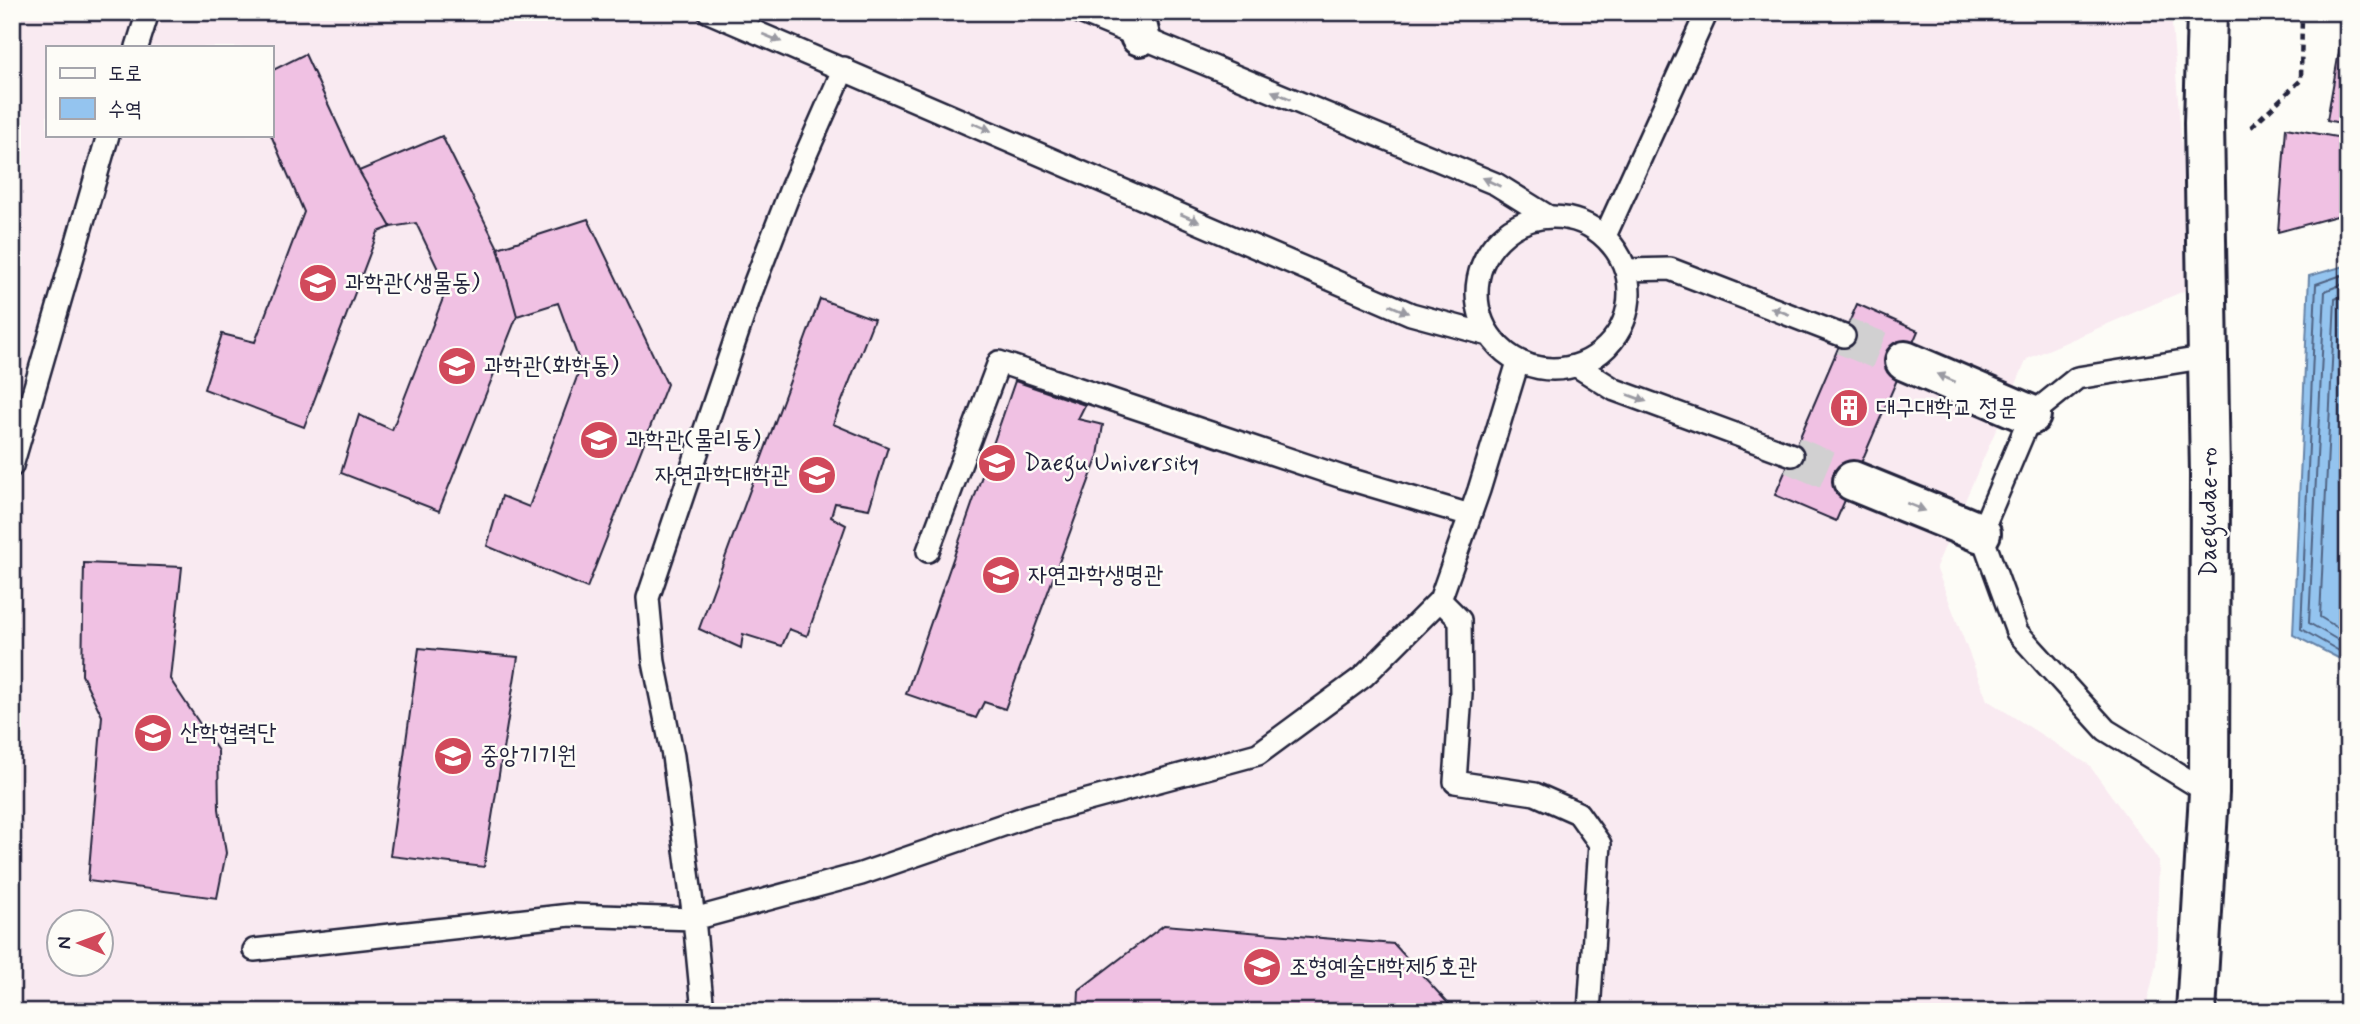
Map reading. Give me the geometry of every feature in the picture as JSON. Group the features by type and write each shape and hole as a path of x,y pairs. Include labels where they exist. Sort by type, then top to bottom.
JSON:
{"street":[{"name":"Daegudae-ro","path":"2196,1012 2209,793 2208,357 2204,123 2207,12"},
{"path":"1905,361 2031,415"},
{"path":"1853,481 1981,533"}],"lane":[{"path":"137,46 148,12"},
{"path":"709,12 1411,314 1489,335"},
{"path":"1080,12 1137,24 1496,184 1549,217"},
{"path":"1605,236 1707,12"},
{"path":"703,1012 673,756 654,662 648,598 752,290 792,186 844,68"},
{"path":"12,466 108,136"},
{"path":"1549,217 1578,222 1605,236 1626,270 1628,309 1621,328 1610,345 1577,366 1557,370 1518,362 1489,335 1480,317 1476,297 1478,277 1485,258 1496,242 1511,229 1530,220 1549,217"},
{"path":"1626,270 1670,270 1844,335"},
{"path":"2208,357 2077,379 2031,415 1981,533 2017,632 2106,730 2209,793"},
{"path":"928,551 999,362 1342,477 1470,515"},
{"path":"254,950 402,931 570,915 694,919 861,874 1029,816 1258,754 1364,677 1440,600 1518,362"},
{"path":"1577,366 1615,390 1792,456"},
{"path":"1440,600 1460,620 1461,694 1455,782 1535,794 1578,813 1600,844 1589,1012"}],"path":[{"path":"2251,127 2301,80 2302,12"}],"shaded area":[{"name":"Daegu University","path":"12,12 2171,12 2193,287 2027,359 1936,567 1987,700 2089,765 2159,861 2156,965 2145,1012 12,1012"}],"water":[{"path":"2348,265 2348,663 2293,635 2309,276"}],"building":[{"path":"2342,35 2348,36 2348,125 2327,120"},
{"name":"과학관(생물동)","path":"305,54 359,171 391,227 378,232 304,427 204,389 222,334 255,342 304,212 271,136 273,70"},
{"path":"2286,128 2348,139 2348,213 2278,232"},
{"name":"과학관(화학동)","path":"442,136 498,248 517,316 439,511 341,473 359,415 392,430 447,288 416,223 391,227 359,171"},
{"name":"과학관(물리동)","path":"588,219 667,384 587,588 487,546 502,496 529,507 581,366 558,303 517,316 498,248"},
{"name":"자연과학대학관","path":"820,299 874,319 833,424 888,447 869,509 835,503 831,517 846,525 807,636 789,629 782,646 743,634 741,648 699,629"},
{"name":"대구대학교 정문","path":"1857,304 1918,331 1836,521 1775,495"},
{"name":"자연과학생명관","path":"1015,381 1085,405 1078,419 1103,425 1098,456 1005,709 984,702 976,718 906,694"},
{"name":"산학협력단","path":"84,563 182,567 170,679 218,751 219,809 226,853 217,898 88,881 102,716 82,675"},
{"name":"중앙기기원","path":"419,648 518,657 484,867 390,856"},
{"name":"조형예술대학제5호관","path":"1164,925 1394,944 1456,1012 1078,1012 1079,990"},
{"path":"415,1007 416,1012 390,1012"}],"tunnel":[{"path":"1844,336 1905,361"},
{"path":"1792,455 1853,481"}],"place":[{"name":"과학관(생물동)","path":"318,283"},
{"name":"과학관(화학동)","path":"457,366"},
{"name":"대구대학교 정문","path":"1849,408"},
{"name":"과학관(물리동)","path":"599,440"},
{"name":"Daegu University","path":"997,463"},
{"name":"자연과학대학관","path":"817,475"},
{"name":"자연과학생명관","path":"1001,575"},
{"name":"산학협력단","path":"153,733"},
{"name":"중앙기기원","path":"453,756"},
{"name":"조형예술대학제5호관","path":"1262,967"}]}
